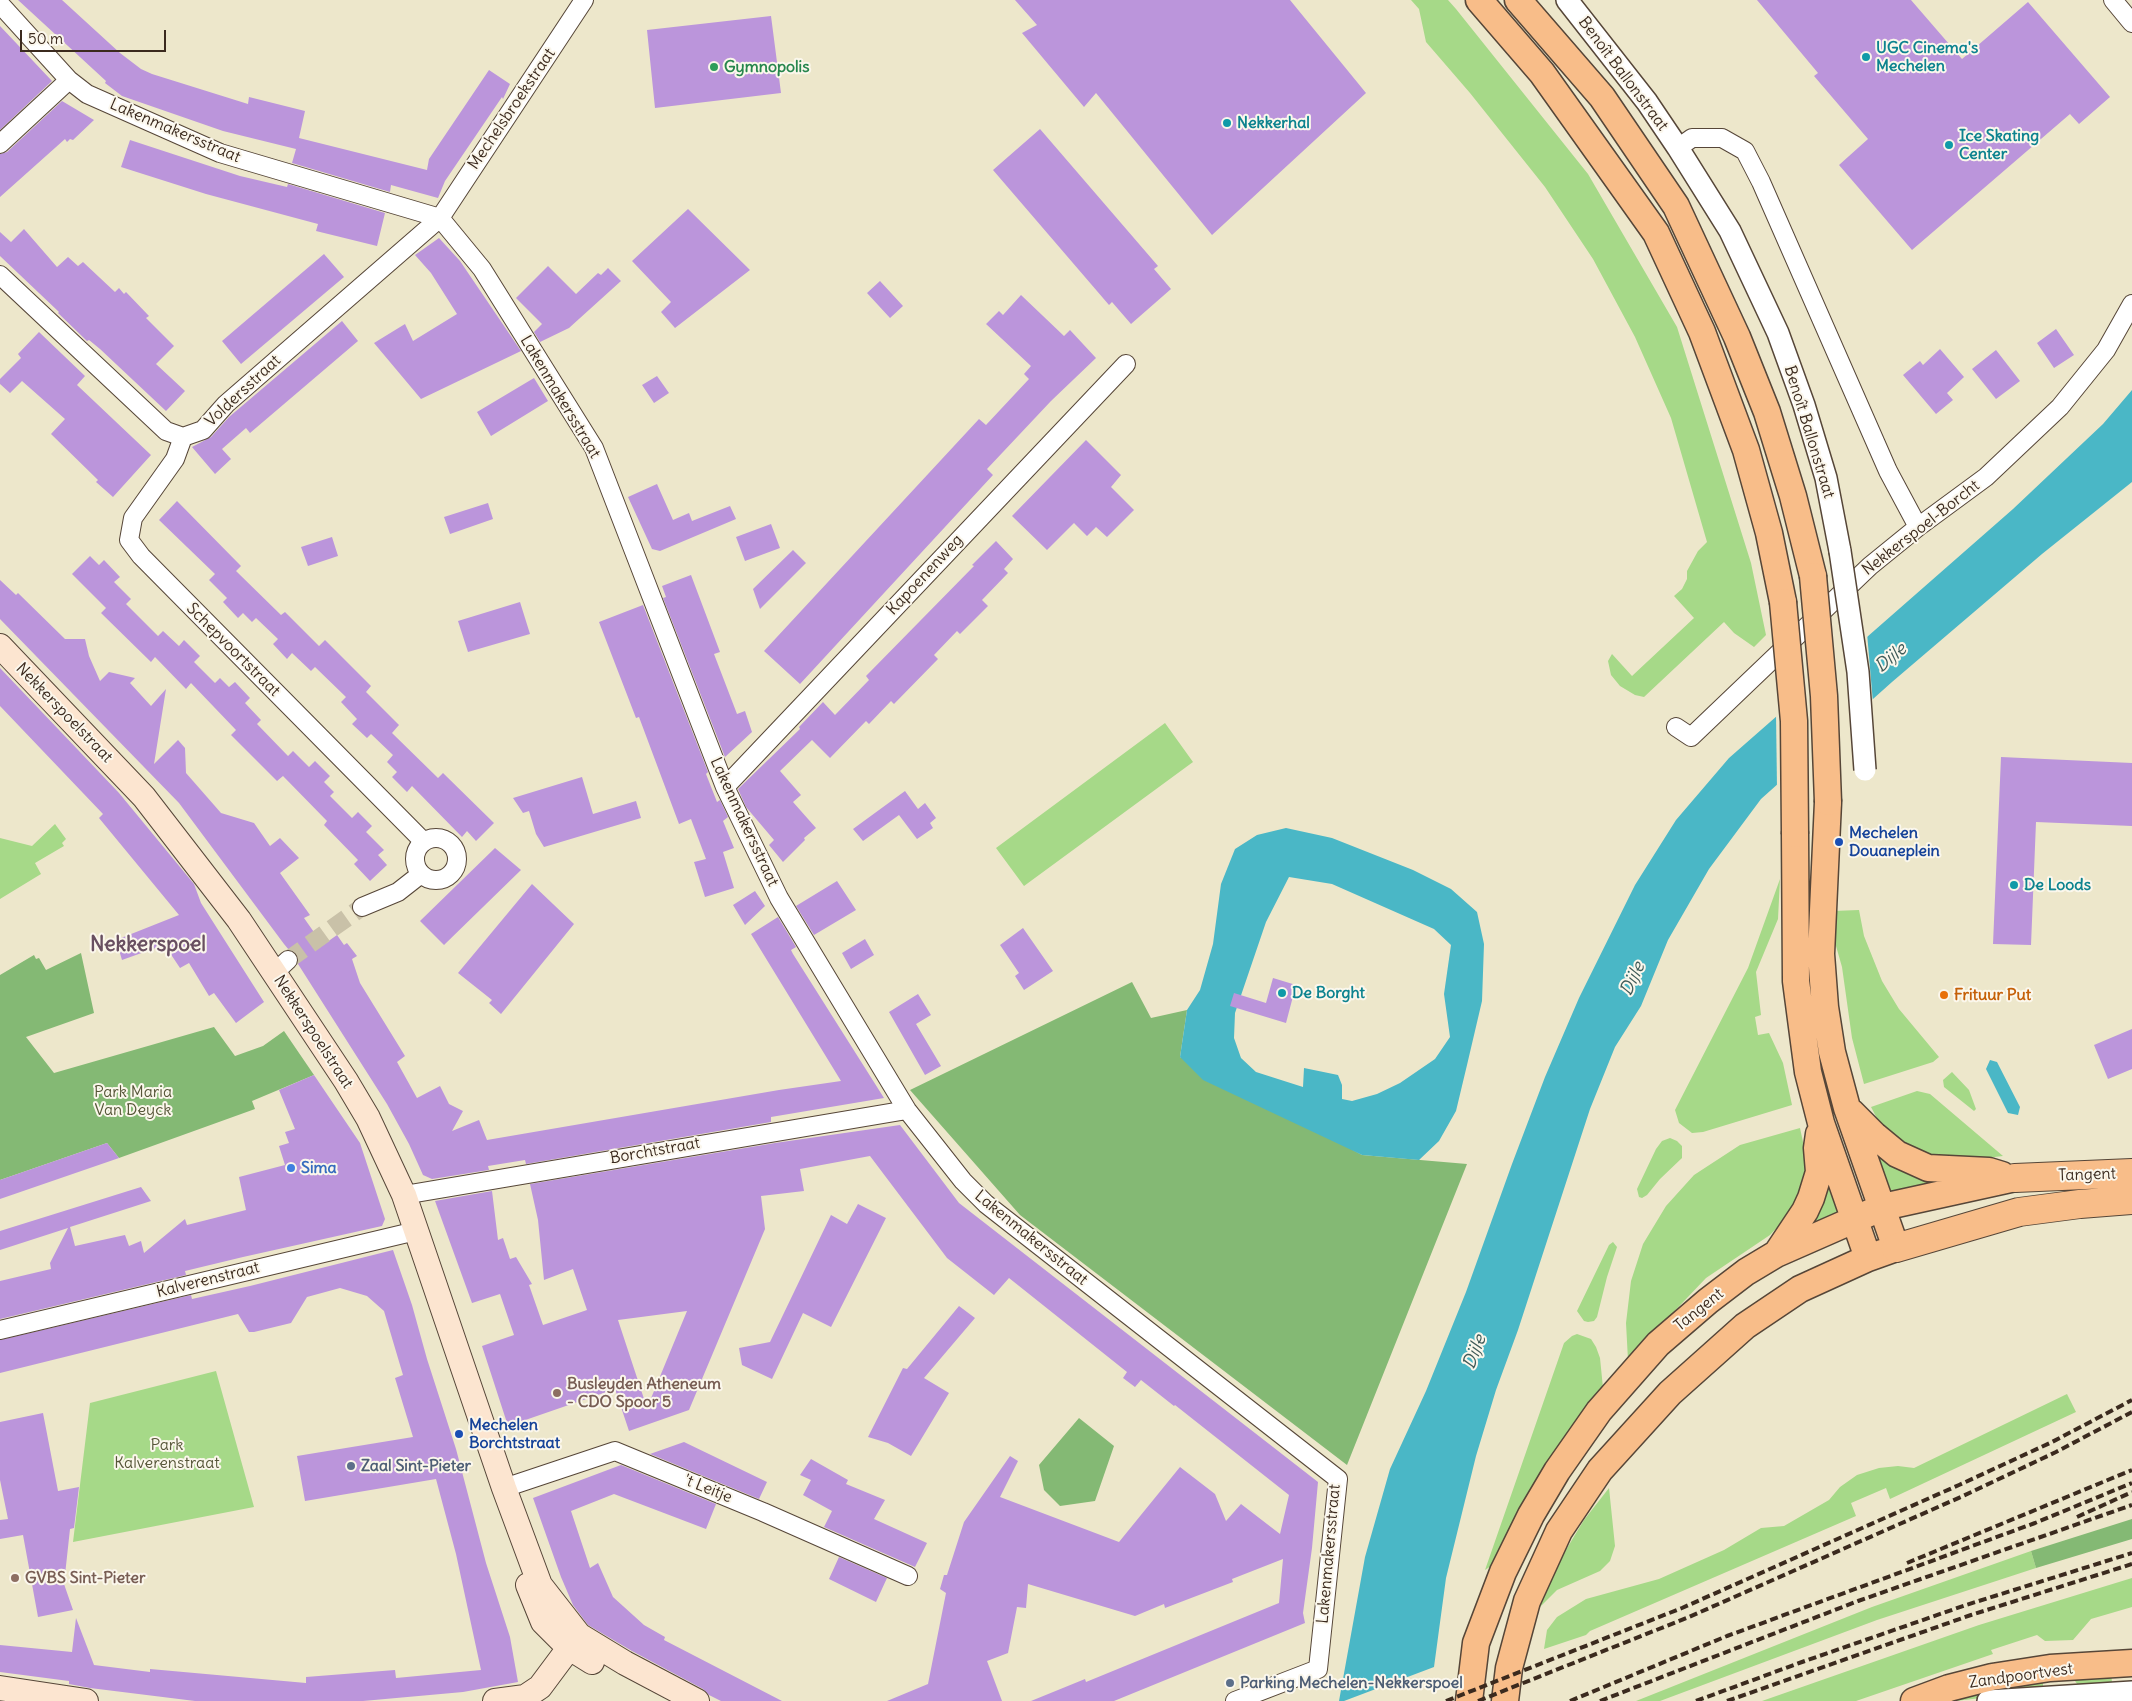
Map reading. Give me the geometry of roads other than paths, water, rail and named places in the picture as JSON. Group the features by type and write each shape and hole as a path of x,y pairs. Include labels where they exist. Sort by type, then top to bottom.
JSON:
{"highway":[{"name":"Tangent","path":"2015,1178 2132,1173"},
{"name":"Tangent","path":"1896,1248 2019,1212 2080,1204 2132,1200"}],"main road":[{"path":"1479,0 1542,73 1656,233 1702,332 1746,450 1770,533 1783,602 1794,721 1796,981 1808,1072 1821,1123 1868,1258"},
{"path":"1518,0 1602,97 1676,206 1737,337 1767,412 1793,496 1813,576 1824,696 1828,802 1821,954 1825,1007 1832,1052 1847,1108 1896,1248"},
{"name":"Nekkerspoelstraat","path":"0,646 144,797 239,920 281,966 368,1118 404,1195 504,1488 540,1585 574,1641 606,1670 671,1701"},
{"path":"1847,1108 1874,1135 1897,1154 1928,1168 1989,1171 2015,1178"},
{"path":"1776,1254 1805,1211 1811,1198 1818,1172 1817,1148 1821,1123"},
{"name":"Tangent","path":"1469,1701 1476,1643 1504,1572 1531,1515 1557,1471 1599,1411 1658,1344 1746,1272 1776,1254 1883,1207 2015,1178"},
{"name":"Tangent","path":"1505,1701 1509,1668 1526,1601 1559,1531 1600,1470 1670,1393 1746,1326 1800,1289 1868,1258 1896,1248"},
{"path":"495,1701 542,1694 574,1641"},
{"name":"Nekkerspoelstraat","path":"574,1641 625,1663 697,1701"},
{"name":"Zandpoortvest","path":"1914,1701 1949,1688 1992,1677 2050,1668 2132,1663"},
{"path":"0,1688 86,1701"}],"street":[{"name":"Mechelsbroekstraat","path":"440,218 584,0"},
{"name":"Benoît Ballonstraat","path":"1567,0 1647,102 1678,148 1730,231 1778,333 1804,405 1826,478 1840,551 1858,672 1864,775"},
{"path":"2113,0 2132,23"},
{"name":"Lakenmakersstraat","path":"0,4 69,80 87,94 220,153 440,218 482,269 594,448 724,787 779,898 907,1110 963,1181 986,1204 1338,1479 1318,1670 1235,1701"},
{"path":"0,144 69,80"},
{"name":"Benoît Ballonstraat","path":"1678,148 1692,138 1722,138 1744,151 1761,182 1888,471 1918,527"},
{"name":"Voldersstraat","path":"183,437 203,430 226,404 440,218"},
{"path":"0,275 166,432 183,437"},
{"name":"Nekkerspoel-Borcht","path":"1676,728 1691,737 1870,566 1918,527 1986,477 2060,407 2106,350 2132,304"},
{"name":"Kapoenenweg","path":"724,787 1126,364"},
{"name":"Schepvoortstraat","path":"183,437 175,459 133,518 129,540 140,556 424,842"},
{"path":"437,838 450,843 454,848 457,862 451,875 440,880 427,878 421,874 416,866 415,858 419,847 424,842 437,838"},
{"path":"362,907 398,892 421,874"},
{"name":"Borchtstraat","path":"404,1195 907,1110"},
{"name":"Kalverenstraat","path":"0,1330 416,1231"},
{"name":"'t Leitje","path":"504,1488 616,1451 756,1509 908,1576"},
{"path":"2050,1668 2061,1681 2066,1698"},
{"name":"Zandpoortvest","path":"1988,1701 2066,1698 2132,1692"}],"water":[{"name":"Dijle","path":"2132,390 2132,482 2042,554 1892,682 1761,799 1709,869 1668,940 1641,1006 1615,1047 1590,1109 1518,1330 1496,1390 1476,1456 1446,1578 1434,1667 1344,1701 1339,1701 1365,1557 1390,1469 1426,1391 1466,1292 1545,1077 1579,998 1635,885 1676,820 1729,758 2013,509 2103,424"},
{"path":"1286,828 1332,838 1413,870 1451,889 1477,912 1484,944 1482,1001 1456,1111 1439,1141 1419,1160 1362,1155 1203,1080 1180,1057 1187,1010 1200,990 1213,944 1221,884 1235,849 1257,835","holes":["1289,877 1332,884 1434,929 1451,945 1444,994 1450,1037 1435,1059 1400,1083 1377,1094 1352,1101 1342,1099 1342,1085 1338,1075 1304,1068 1303,1087 1256,1072 1241,1058 1234,1038 1235,1013 1266,922"]},
{"path":"1990,1060 1997,1062 2020,1107 2018,1115 2008,1113 1986,1069"}],"tunnel":[{"path":"288,960 362,907"}],"railway":[{"path":"1446,1701 1682,1608 1959,1485 2052,1442 2132,1400"},
{"path":"1478,1701 1689,1617 1963,1496 2056,1452 2132,1412"},
{"path":"1907,1563 2132,1470"},
{"path":"1570,1701 1727,1636 2035,1523 2132,1483"},
{"path":"2077,1517 2132,1492"},
{"path":"1600,1701 1858,1601 2132,1505"},
{"path":"1696,1701 1966,1605 2132,1553"},
{"path":"1727,1701 1971,1615 2132,1564"}],"place":[{"name":"UGC Cinema's Mechelen","path":"1866,57"},
{"name":"Gymnopolis","path":"714,67"},
{"name":"Nekkerhal","path":"1227,123"},
{"name":"Ice Skating Center","path":"1949,145"},
{"name":"Mechelen Douaneplein","path":"1839,842"},
{"name":"De Loods","path":"2014,885"},
{"name":"De Borght","path":"1282,993"},
{"name":"Frituur Put","path":"1944,995"},
{"name":"Sima","path":"291,1168"},
{"name":"Busleyden Atheneum - CDO Spoor 5","path":"557,1393"},
{"name":"Mechelen Borchtstraat","path":"459,1434"},
{"name":"Zaal Sint-Pieter","path":"351,1466"},
{"name":"GVBS Sint-Pieter","path":"15,1578"},
{"name":"Parking Mechelen-Nekkerspoel","path":"1230,1683"}],"district":[{"name":"Nekkerspoel","path":"148,945"}],"park label":[{"name":"Park Maria Van Deyck","path":"133,1101"},
{"name":"Park Kalverenstraat","path":"167,1454"}]}
